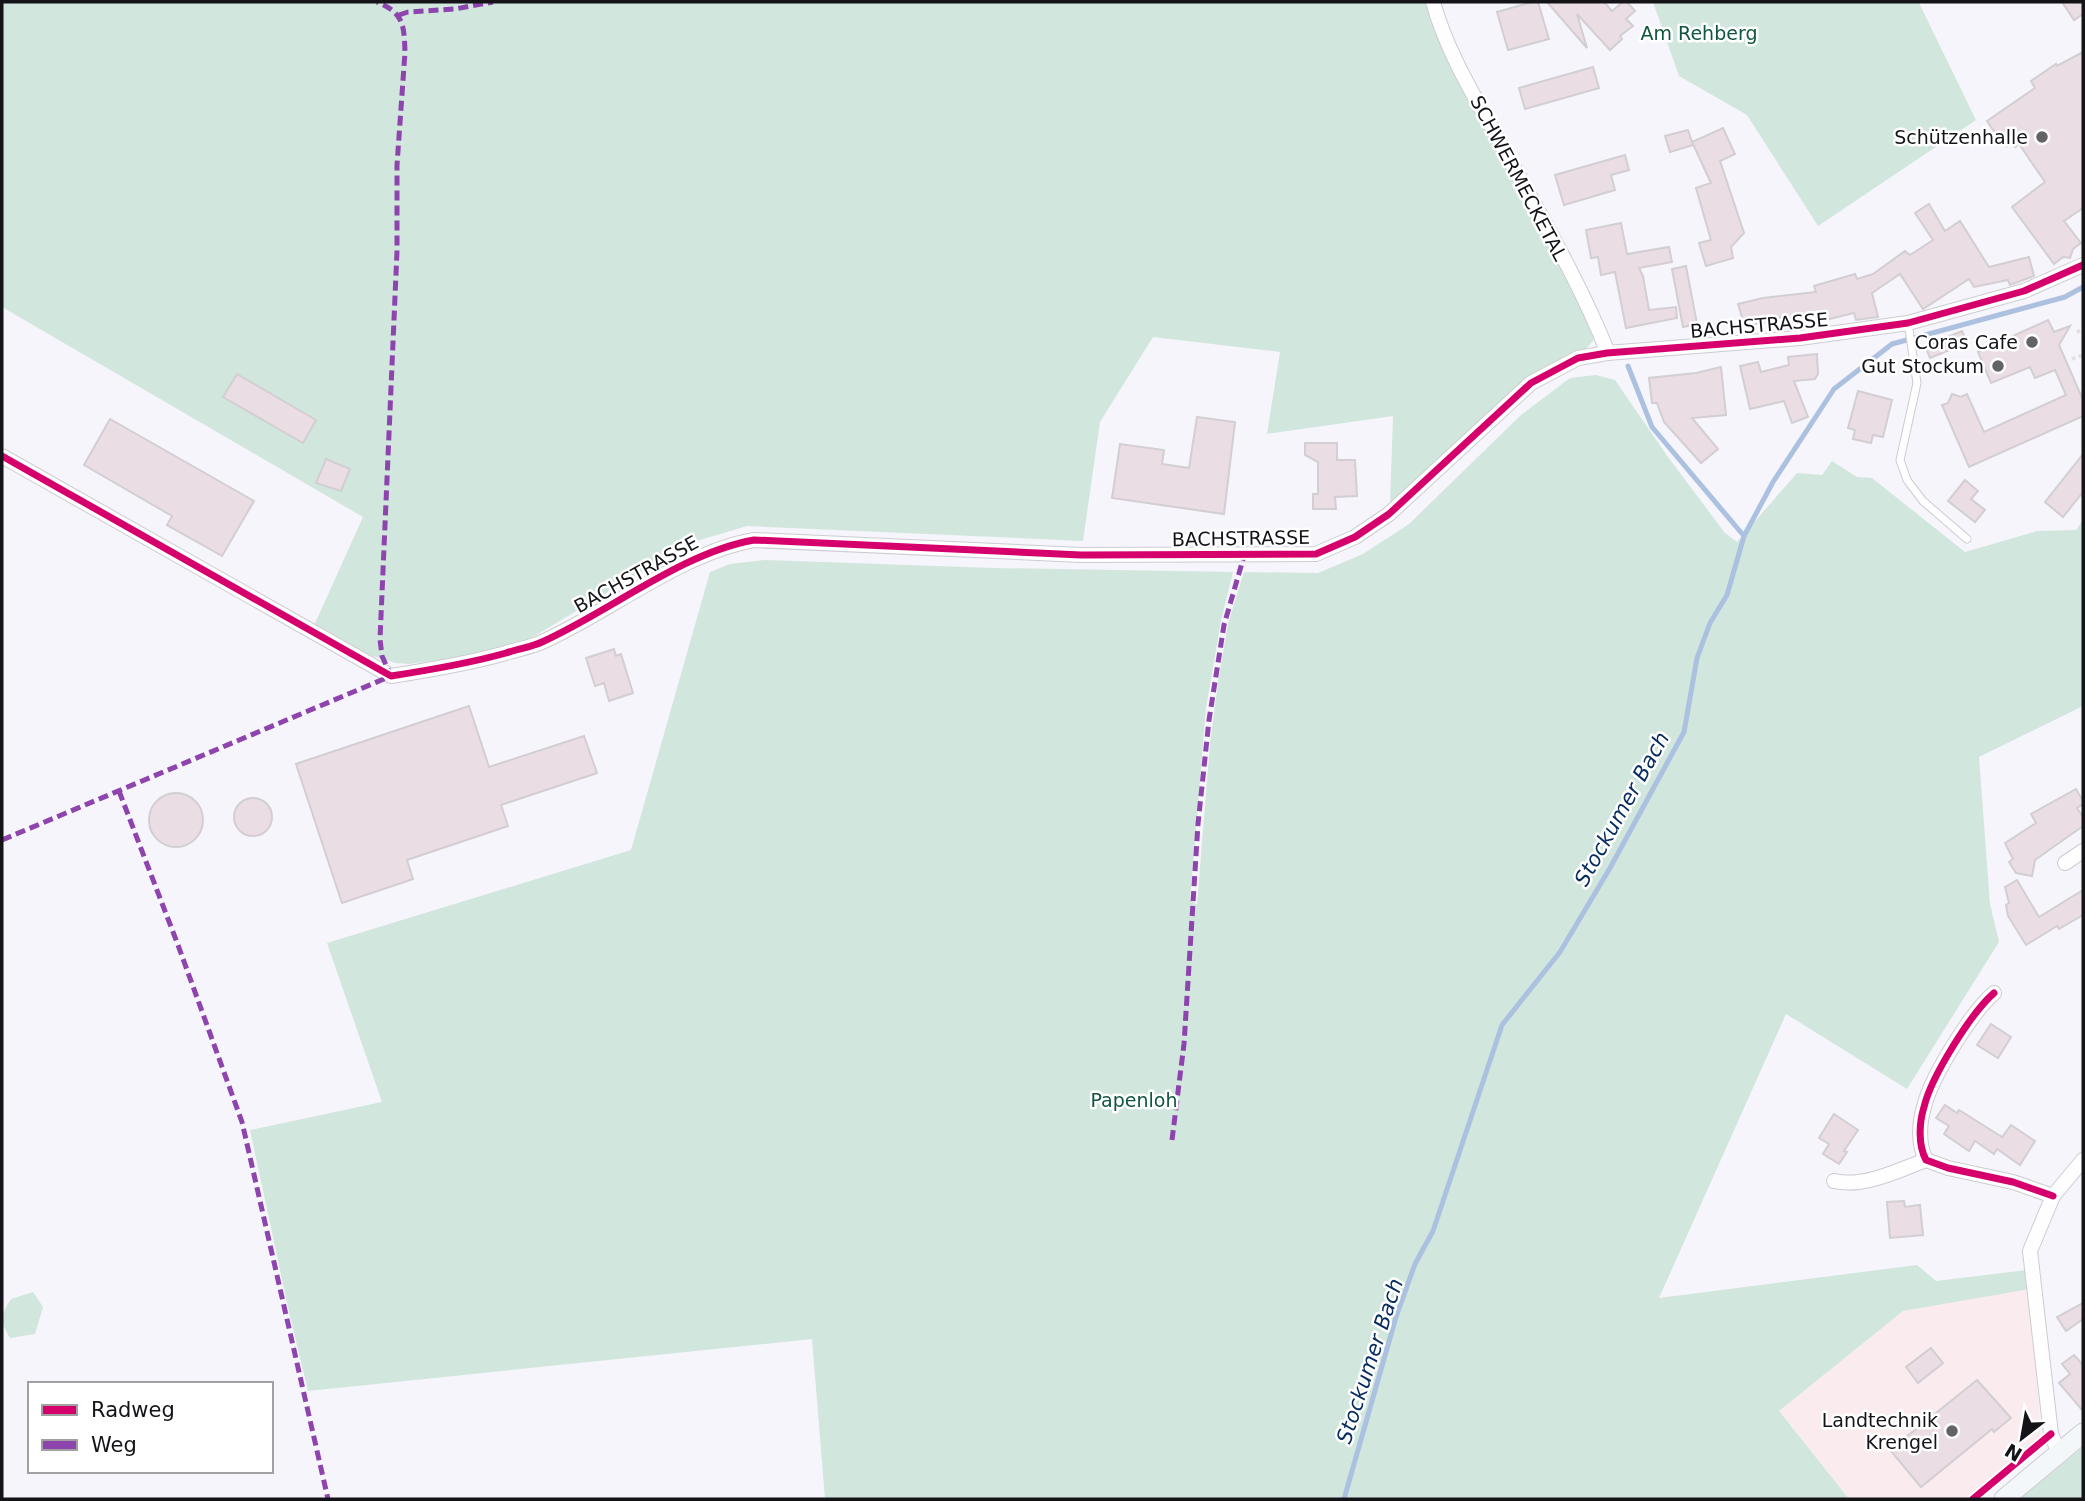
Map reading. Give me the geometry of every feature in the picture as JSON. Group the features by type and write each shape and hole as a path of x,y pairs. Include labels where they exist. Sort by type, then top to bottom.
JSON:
{"main road":[{"path":"2004,1499 2083,1433"}],"street":[{"name":"SCHWERMECKETAL","path":"1433,2 1460,69 1543,221 1608,353"},
{"name":"BACHSTRASSE","path":"2,456 391,676 459,666 539,643 577,625 707,552 754,540 1081,555 1316,554 1355,537 1389,514 1531,383 1578,358 1608,353 1909,329 2024,291 2083,265"},
{"path":"2065,863 2083,851"},
{"path":"1926,1160 1921,1150 1924,1106 1938,1074 1980,1005 1994,993"},
{"path":"1834,1181 1879,1178 1926,1160 1948,1168 2013,1182 2053,1196"},
{"path":"2059,1453 2051,1434 2031,1251 2053,1196 2083,1160"}],"lane":[{"path":"1909,329 1917,383 1900,460 1907,481 1923,501 1966,539"}],"path":[{"path":"2077,332 2083,330"},
{"path":"2072,359 2083,355"}],"shaded area":[{"path":"2030,1289 2041,1436 1964,1499 1849,1499 1779,1411 1903,1311"}],"green space":[{"path":"2,2 1430,2 1442,41 1593,329 1593,341 1585,350 1525,378 1390,504 1393,416 1267,434 1280,352 1153,337 1100,422 1083,541 747,526 690,543 533,637 465,657 409,664 396,663 362,653 312,630 363,517 2,307"},
{"name":"Am Rehberg","path":"1653,2 1919,3 1976,120 1818,226 1747,115 1679,76"},
{"name":"Papenloh","path":"1596,375 1615,380 1725,533 1737,542 1797,473 1822,475 1832,461 1857,477 1872,478 1965,552 2037,531 2076,530 2083,520 2083,706 1979,757 1990,904 1999,942 1907,1089 1786,1014 1659,1298 1917,1265 1936,1281 2027,1270 2030,1289 1903,1311 1779,1411 1849,1499 825,1499 812,1339 308,1391 250,1130 382,1102 327,943 631,850 710,572 730,564 765,560 994,568 1233,572 1221,621 1206,708 1190,900 1197,905 1210,743 1219,676 1228,624 1244,572 1318,573 1363,554 1409,524 1521,415 1570,378"},
{"path":"33,1292 43,1307 35,1334 10,1338 3,1323 5,1310 11,1299"},
{"path":"2083,1447 2083,1499 2019,1499"}],"building":[{"path":"1538,2 1549,39 1508,50 1497,12"},
{"path":"1547,2 1604,2 1612,11 1627,2 1635,11 1626,19 1633,26 1620,36 1622,39 1610,50 1577,14 1587,48"},
{"path":"2062,2 2083,2 2083,14 2074,20"},
{"name":"Schützenhalle","path":"2083,52 2083,208 2064,221 2081,243 2073,249 2070,258 2063,257 2054,264 2012,207 2045,182 2019,144 2015,147 2012,142 2007,146 1987,121 2035,88 2031,81 2056,64 2057,66"},
{"path":"1593,67 1599,88 1525,109 1519,88"},
{"path":"1723,128 1735,154 1720,161 1744,233 1731,247 1733,258 1706,266 1699,243 1711,240 1696,188 1711,183 1692,142"},
{"path":"1688,130 1693,145 1670,152 1665,136"},
{"path":"1625,155 1629,170 1611,175 1615,190 1564,205 1555,175"},
{"path":"1929,204 1945,231 1960,221 1989,267 2029,257 2034,276 2010,285 2008,280 1974,287 1969,279 1923,309 1900,274 1872,293 1878,317 1856,320 1854,313 1813,323 1812,316 1783,320 1783,317 1745,327 1738,304 1763,298 1816,292 1814,286 1855,274 1857,279 1873,274 1905,251 1910,255 1933,240 1915,213"},
{"path":"1621,223 1627,254 1669,247 1672,262 1639,268 1649,310 1676,307 1677,318 1626,328 1615,272 1601,275 1598,257 1591,258 1586,230"},
{"path":"1686,266 1697,324 1683,327 1672,269"},
{"path":"2048,320 2054,332 2070,326 2059,345 2083,400 2083,416 1969,467 1942,405 1948,403 1952,394 1961,397 1967,394 1984,432 2066,395 2055,370 2035,378 2030,367 1991,383 1978,352"},
{"path":"1962,331 1967,343 1930,358 1925,346"},
{"path":"1817,354 1818,374 1815,379 1794,381 1808,417 1792,423 1784,401 1750,409 1740,366 1758,362 1761,372 1789,365 1788,357"},
{"path":"1721,367 1726,415 1692,418 1718,449 1701,463 1664,422 1657,403 1652,403 1649,378 1696,373"},
{"path":"237,374 316,420 303,443 223,397"},
{"path":"1858,391 1892,400 1883,437 1873,435 1871,443 1853,439 1855,430 1848,428"},
{"path":"1197,417 1235,422 1224,514 1112,498 1120,444 1164,450 1162,464 1189,468"},
{"path":"110,419 254,501 222,556 167,525 172,516 84,465"},
{"path":"1305,443 1337,443 1337,460 1355,460 1357,496 1335,497 1336,509 1313,509 1313,494 1318,494 1318,462 1305,455"},
{"path":"2083,454 2083,492 2063,517 2045,502"},
{"path":"326,459 350,469 341,491 316,483"},
{"path":"1965,480 1978,491 1971,499 1985,510 1975,522 1948,501"},
{"path":"614,649 616,656 621,654 633,693 609,701 604,683 595,686 586,658"},
{"path":"469,706 489,767 584,736 597,773 501,805 508,826 407,860 413,879 342,903 296,764"},
{"path":"2076,789 2083,801 2077,808 2083,817 2083,826 2035,860 2032,876 2016,873 2009,862 2013,859 2005,843 2036,823 2031,814"},
{"path":"176,793 195,801 203,820 195,839 176,847 157,839 149,820 157,801"},
{"path":"253,798 267,803 272,817 267,831 253,836 239,831 234,817 239,803"},
{"path":"2017,880 2039,917 2083,890 2083,915 2059,929 2057,926 2026,945 2008,916 2006,905 2009,903 2005,887"},
{"path":"1991,1024 2011,1037 1998,1058 1977,1045"},
{"path":"1945,1105 1957,1113 1959,1110 2002,1137 2011,1125 2035,1141 2020,1165 1997,1149 1994,1154 1975,1141 1969,1151 1944,1134 1949,1126 1936,1118"},
{"path":"1834,1114 1858,1130 1839,1164 1823,1154 1829,1144 1819,1138"},
{"path":"1904,1201 1905,1207 1920,1205 1923,1235 1890,1238 1887,1202"},
{"path":"2083,1303 2083,1319 2066,1331 2057,1317"},
{"path":"1931,1348 1943,1363 1918,1383 1906,1367"},
{"path":"2074,1355 2082,1364 2083,1362 2083,1411 2059,1383 2070,1374 2062,1364"},
{"name":"Landtechnik Krengel","path":"1977,1380 2011,1418 1994,1432 1992,1429 1921,1487 1890,1450"}],"waterway":[{"name":"Stockumer Bach","path":"1344,1499 1396,1317 1415,1264 1433,1231 1502,1025 1560,952 1610,868 1684,732 1697,658 1710,623 1727,595 1744,536 1773,482 1834,389 1892,344 2065,297 2083,287"},
{"path":"1628,366 1652,427 1744,536"}],"marked path":[{"path":"2,840 391,676 382,656 380,639 397,251 397,165 405,52 401,21 393,11 377,2"},
{"path":"399,15 493,2"},
{"path":"1172,1140 1184,1044 1198,824 1209,720 1224,625 1244,556"},
{"path":"119,791 242,1122 328,1499"}],"cycle path":[{"path":"2,456 391,676 477,660 538,644 673,570 700,557 754,540 1081,555 1316,554 1355,537 1389,514 1531,383 1578,358 1607,353 1800,338 1908,323 2024,291 2083,265"},
{"path":"1994,993 1964,1030 1943,1063 1928,1094 1920,1127 1923,1154 1926,1160 1948,1168 2013,1182 2053,1196"},
{"path":"1973,1499 2051,1434"}],"place":[{"name":"Schützenhalle","path":"2042,137"},
{"name":"Coras Cafe","path":"2032,342"},
{"name":"Gut Stockum","path":"1998,366"},
{"name":"Landtechnik Krengel","path":"1952,1431"}]}
